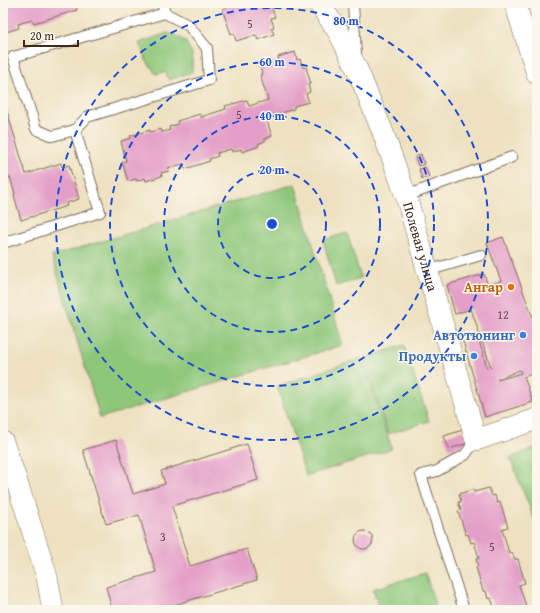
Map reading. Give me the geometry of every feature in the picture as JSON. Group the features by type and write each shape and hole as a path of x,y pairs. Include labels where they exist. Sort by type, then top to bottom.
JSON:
{"street":[{"name":"Полевая улица","path":"319,3 339,33 357,69 382,130 406,196 476,440"},
{"path":"515,3 536,66"},
{"path":"476,440 537,419"},
{"path":"5,452 15,476 47,577 53,610"}],"lane":[{"path":"353,3 357,69"},
{"path":"163,8 188,25 207,48 209,80 87,117 75,130 52,136 36,129 13,57 163,8"},
{"path":"3,243 100,212 75,130"},
{"path":"406,196 512,157"},
{"path":"427,271 481,255"},
{"path":"464,610 421,475 437,471 465,455 476,440"}],"green space":[{"path":"167,33 176,35 185,41 192,53 192,72 169,80 165,72 156,74 146,60 139,43"},
{"path":"295,184 343,345 100,418 52,256"},
{"path":"347,233 361,278 336,286 323,240"},
{"path":"404,345 429,421 388,434 364,358"},
{"path":"362,358 392,449 306,476 277,386"},
{"path":"537,447 537,526 510,458"},
{"path":"425,573 437,610 380,610 373,589"}],"building":[{"path":"3,3 86,3 76,6 77,10 34,23 32,20 18,24 19,28 3,33"},
{"path":"227,3 270,3 275,17 271,18 274,27 271,28 274,34 258,40 256,35 236,41 234,33 231,34 222,9 229,7"},
{"path":"295,52 297,60 300,59 303,68 306,67 311,84 308,84 310,92 306,94 309,102 294,106 294,109 266,118 272,136 258,144 259,146 242,152 241,149 232,152 231,149 217,153 218,156 209,159 210,161 185,169 183,164 168,168 169,171 161,173 162,176 146,181 145,178 137,181 136,179 128,181 122,162 126,161 121,141 131,138 130,136 150,130 150,132 161,129 162,132 170,130 169,127 178,124 177,121 200,114 201,117 226,109 225,106 247,100 249,106 268,100 260,75 262,74 260,66 279,60 278,57"},
{"path":"3,98 26,174 61,163 62,167 69,165 79,199 66,203 67,206 21,220 10,177 3,179"},
{"path":"421,154 424,164 418,166 415,157"},
{"path":"425,167 429,177 422,179 419,169"},
{"path":"503,237 537,329 537,340 533,341 536,353 537,352 537,372 524,377 533,402 485,417 463,341 478,337 487,368 491,367 471,309 455,314 447,285 484,274 488,286 501,281 487,243","holes":["520,370 521,373 498,380"]},
{"path":"463,430 468,443 449,449 444,436"},
{"path":"116,440 133,494 165,484 161,471 247,444 258,480 172,506 190,566 247,549 257,580 167,607 168,610 112,610 106,587 156,572 139,515 106,524 83,450"},
{"path":"489,488 492,496 495,495 497,503 500,502 508,527 502,529 509,553 512,552 515,559 518,559 525,583 519,585 527,609 530,608 530,610 495,610 491,598 488,599 486,591 483,591 476,567 478,566 476,559 479,558 474,542 471,543 468,534 466,535 458,511 461,510 458,502 461,502 459,494 474,489 474,492"},
{"path":"364,531 370,534 373,540 370,546 364,549 358,546 355,540 358,534"}],"place":[{"name":"Ангар","path":"511,287"},
{"name":"Автотюнинг","path":"523,335"},
{"name":"Продукты","path":"474,356"}]}
